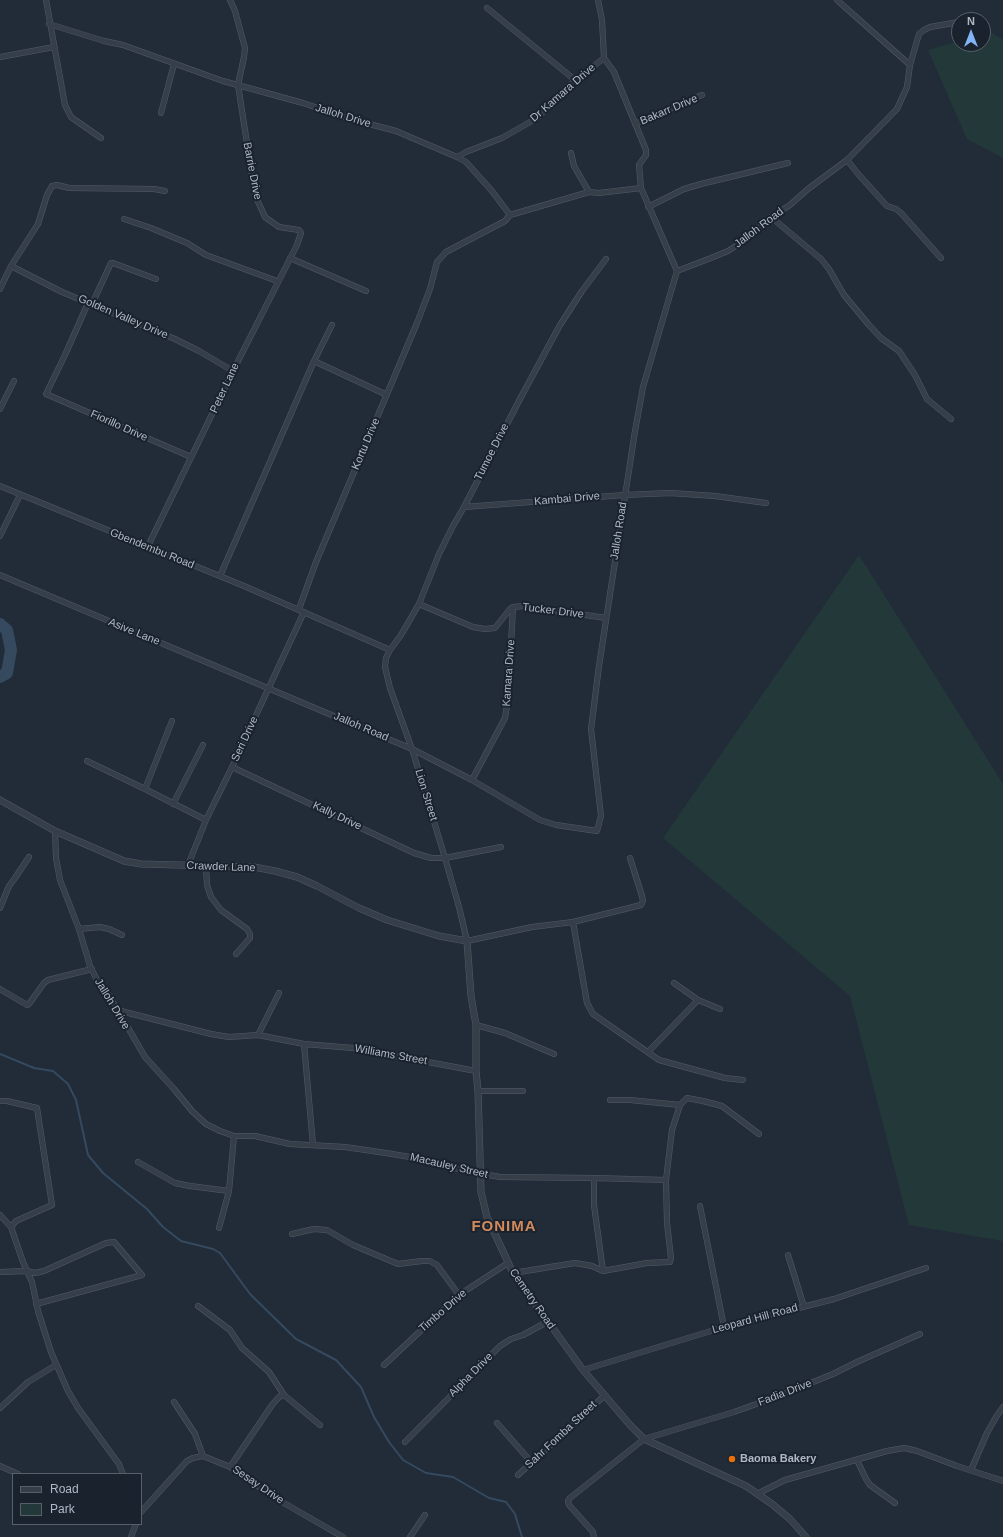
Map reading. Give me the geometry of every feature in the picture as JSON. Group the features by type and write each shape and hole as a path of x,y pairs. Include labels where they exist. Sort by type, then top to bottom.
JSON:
{"street":[{"path":"46,0 49,24 65,105 71,117 101,138"},
{"path":"230,0 235,11 244,48 244,57 238,85"},
{"path":"598,0 602,20 604,58 614,72 646,150 646,155 639,165 641,188 677,271"},
{"path":"837,0 910,65"},
{"path":"487,8 575,80"},
{"name":"Jalloh Road","path":"268,689 412,749 472,780 540,820 548,823 597,831 601,816 591,729 606,618 624,495 643,387 677,271 728,251 745,240 771,217 847,160 897,110 907,87 910,65 919,34 930,27 951,23"},
{"name":"Jalloh Drive","path":"49,24 104,42 123,45 238,85 396,131 466,162 480,176 510,215"},
{"path":"0,57 54,47"},
{"name":"Dr Kamara Drive","path":"457,157 502,138 537,118 575,80 604,58"},
{"path":"161,113 174,64"},
{"name":"Barrie Drive","path":"238,85 255,194 260,209 265,217 279,227 299,230"},
{"name":"Bakarr Drive","path":"635,124 702,95"},
{"path":"571,154 574,166 589,192"},
{"path":"847,160 887,206 902,213 941,258"},
{"path":"648,207 684,189 788,163"},
{"path":"0,289 11,266 38,224 47,195 52,186 69,188 154,189 165,191"},
{"path":"510,215 589,192 599,193 641,188"},
{"name":"Kortu Drive","path":"301,611 316,562 425,303 437,262 446,252 505,221 510,215"},
{"path":"771,217 820,259 829,269 844,295 868,325 881,338 899,351 915,375 927,400 951,419"},
{"path":"124,219 180,240 206,255 277,282"},
{"name":"Peter Lane","path":"148,546 290,258 300,237 301,233 299,230"},
{"path":"290,258 366,291"},
{"name":"Tumoe Drive","path":"390,650 401,635 419,604 439,554 453,526 560,325 582,291 606,259"},
{"path":"90,304 111,263 156,278"},
{"name":"Golden Valley Drive","path":"11,266 62,292 175,339 233,371"},
{"name":"Fiorillo Drive","path":"90,304 46,394 191,457"},
{"path":"220,576 314,361 332,325"},
{"path":"314,361 387,395"},
{"path":"0,409 14,382"},
{"name":"Gbendembu Road","path":"0,486 220,576 390,650"},
{"name":"Kambai Drive","path":"464,507 670,493 715,496 766,503"},
{"path":"0,536 20,495"},
{"name":"Asive Lane","path":"0,575 268,689"},
{"name":"Tucker Drive","path":"419,604 473,627 485,629 495,628 513,607 536,607 606,618"},
{"name":"Kamara Drive","path":"472,780 505,718 508,699 513,607"},
{"name":"Seri Drive","path":"188,865 206,820 268,689 301,611"},
{"name":"Lion Street","path":"390,650 386,658 385,667 390,688 412,749 445,858 467,941"},
{"path":"145,789 172,721"},
{"path":"173,804 203,745"},
{"path":"87,761 206,820"},
{"name":"Kally Drive","path":"232,767 414,852 431,858 445,858 501,847"},
{"name":"Crawder Lane","path":"0,800 55,831 124,861 141,864 254,867 297,877 359,908 410,929 467,941"},
{"name":"Jalloh Drive","path":"55,831 56,858 60,880 79,929 92,969 145,1057 192,1111 206,1124 234,1136"},
{"path":"0,908 9,886 29,857"},
{"path":"467,941 532,927 573,922 641,905 643,901 642,896 630,858"},
{"path":"206,866 206,885 211,897 222,910 247,929 250,934 250,938 236,954"},
{"path":"573,922 587,1003 592,1014 659,1060 725,1078 743,1080"},
{"path":"79,929 100,927 122,935"},
{"name":"Cemetry Road","path":"467,941 471,996 476,1025 476,1071 481,1192 487,1217 513,1273 583,1370 604,1396 644,1439 732,1480 757,1494 790,1519 806,1537"},
{"path":"0,988 27,1005 44,982 92,969"},
{"path":"674,983 698,1000 720,1009"},
{"path":"258,1035 279,993"},
{"path":"648,1052 698,1000"},
{"name":"Williams Street","path":"117,1010 211,1034 230,1037 258,1035 304,1044 353,1048 476,1071"},
{"path":"476,1025 505,1033 554,1054"},
{"path":"304,1044 313,1145"},
{"path":"478,1091 523,1091"},
{"path":"513,1273 575,1263 592,1266 603,1270 647,1263 670,1262 666,1180 668,1152 672,1130 680,1105 687,1098 722,1106 759,1134"},
{"path":"610,1100 630,1100 680,1105"},
{"path":"0,1101 7,1101 37,1108 52,1204 16,1221 11,1227"},
{"path":"219,1228 229,1191 234,1136"},
{"name":"Macauley Street","path":"234,1136 255,1136 285,1144 344,1147 416,1158 480,1174 500,1177 666,1180"},
{"path":"138,1162 175,1183 229,1191"},
{"path":"594,1178 594,1205 603,1270"},
{"path":"700,1206 724,1327"},
{"path":"0,1215 11,1227 32,1282 36,1304 56,1364 78,1408 107,1446 119,1464 123,1473"},
{"path":"292,1234 314,1229 327,1230 353,1245 398,1264 402,1265 430,1261 437,1265 459,1295"},
{"path":"0,1272 27,1270 35,1273 44,1271 106,1243 114,1242 142,1275 36,1304"},
{"path":"788,1255 804,1306"},
{"name":"Timbo Drive","path":"384,1365 459,1295 508,1263"},
{"name":"Leopard Hill Road","path":"583,1370 724,1327 834,1299 926,1268"},
{"path":"198,1306 230,1330 242,1348 269,1372 284,1395 320,1426"},
{"name":"Alpha Drive","path":"404,1442 500,1346 511,1339 523,1335 548,1322"},
{"name":"Fadia Drive","path":"644,1439 734,1412 776,1397 833,1374 856,1362 920,1334"},
{"path":"0,1408 28,1382 56,1364"},
{"path":"230,1467 272,1405 279,1397 284,1395"},
{"name":"Sahr Fomba Street","path":"518,1475 604,1396"},
{"path":"142,1511 187,1461 203,1456 195,1434 174,1402"},
{"path":"971,1470 986,1433 1003,1407"},
{"path":"497,1423 532,1463"},
{"path":"594,1537 593,1532 569,1505 568,1501 644,1439"},
{"path":"757,1494 786,1480 904,1448 917,1450 1003,1481"},
{"name":"Sesay Drive","path":"203,1456 230,1467 276,1499 343,1537"},
{"path":"857,1460 870,1485 895,1503"},
{"path":"0,1466 16,1473"},
{"path":"410,1537 425,1515"},
{"path":"131,1537 136,1525"}],"green space":[{"path":"991,32 1003,40 1003,158 967,139 928,50 951,43 951,52 991,52"},
{"path":"859,555 1003,784 1003,1241 909,1225 850,996 663,838"}],"waterway":[{"path":"0,624 7,630 11,650 7,673 0,677"},
{"path":"0,1054 34,1068 53,1071 68,1084 76,1100 88,1155 103,1173 147,1209 163,1227 181,1241 213,1249 220,1253 250,1294 296,1339 336,1360 361,1387 374,1417 389,1442 403,1460 426,1473 453,1477 489,1498 506,1502 515,1514 522,1537"}],"place":[{"name":"Baoma Bakery","path":"732,1459"}],"district":[{"name":"FONIMA","path":"504,1227"}]}
